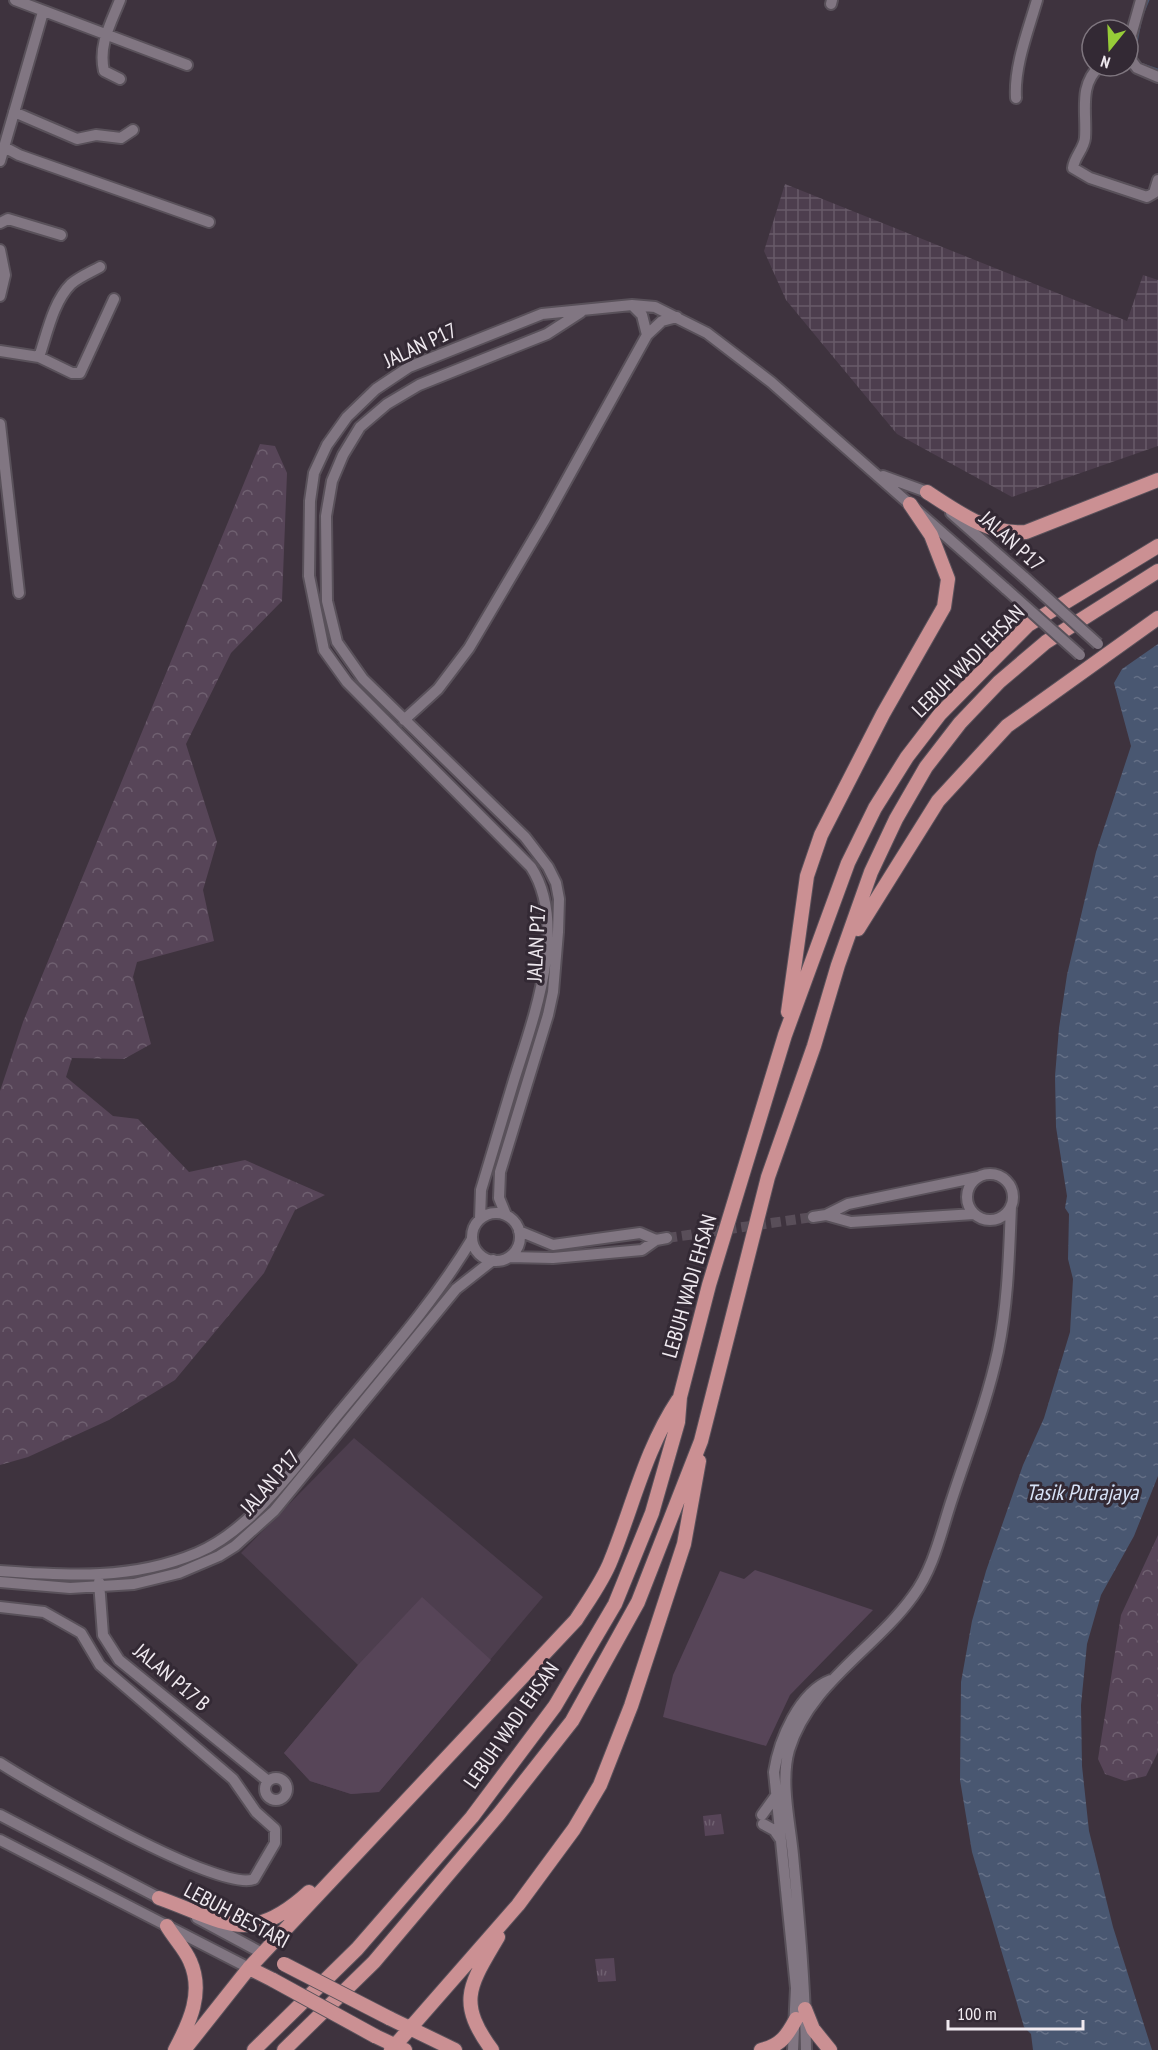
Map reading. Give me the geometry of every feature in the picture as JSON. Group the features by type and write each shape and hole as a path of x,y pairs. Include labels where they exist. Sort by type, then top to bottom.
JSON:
{"main road":[{"path":"927,492 971,520 1013,533 1026,532 1158,480"},
{"path":"785,1035 807,876 821,835 883,714 944,607 948,579 932,535 910,504"},
{"name":"LEBUH WADI EHSAN","path":"254,2050 357,1949 472,1817 555,1706 615,1604 652,1513 678,1422 680,1397 709,1285 785,1035 849,864 875,808 907,757 940,714 1028,625 1158,546"},
{"name":"LEBUH WADI EHSAN","path":"284,2050 374,1962 499,1814 572,1721 638,1602 701,1441 768,1177 814,1046 838,965 871,872 896,819 926,766 960,723 999,682 1046,642 1158,571"},
{"path":"838,965 875,899 938,801 1007,726 1158,618"},
{"path":"184,2050 262,1953 576,1620 610,1563 642,1469 664,1422 680,1397"},
{"path":"397,2049 411,2028 518,1905 574,1829 600,1785 631,1706 684,1544 697,1481 701,1441"},
{"path":"159,1898 239,1927 263,1924 289,1911 401,1808"},
{"path":"492,2050 473,2021 470,2003 471,1988 476,1974 518,1905"},
{"path":"167,1926 189,1959 195,1975 197,1990 189,2024 175,2050"},
{"name":"LEBUH BESTARI","path":"262,1953 455,2050"},
{"name":"LEBUH BESTARI","path":"249,1968 397,2049"},
{"path":"761,2050 772,2048 786,2038 800,2014 831,2050"}],"street":[{"path":"15,0 187,65"},
{"path":"120,0 105,34 104,71 120,79"},
{"path":"1016,98 1015,84 1037,0"},
{"path":"1136,18 1141,0"},
{"path":"0,161 44,12"},
{"path":"1140,69 1158,77"},
{"path":"1091,78 1083,104 1085,137 1073,168 1090,178 1147,197 1154,193 1158,180"},
{"path":"14,112 77,139 96,135 121,138 133,130"},
{"path":"3,147 19,156 209,222"},
{"path":"0,223 8,219 61,235"},
{"path":"0,250 5,275 0,296"},
{"path":"39,357 58,304 66,290 73,282 100,267"},
{"path":"0,351 39,357 72,373 80,373 114,299"},
{"path":"632,305 642,315 647,335"},
{"name":"JALAN P17","path":"480,1219 481,1190 542,984 546,920 544,894 531,867 347,682 324,650 309,576 309,501 314,472 327,445 347,417 376,389 409,367 542,314 581,312 632,305 655,307 707,333 771,382 878,474 1092,666"},
{"name":"JALAN P17","path":"506,1215 499,1198 500,1172 543,1034 553,992 558,891 538,851 363,679 337,642 331,625 325,573 326,516 332,481 343,454 360,427 387,404 419,385 547,334 581,312"},
{"path":"405,720 438,689 469,648 544,521 647,335 662,321 677,317"},
{"path":"428,360 439,377"},
{"path":"0,424 19,593"},
{"name":"JALAN P17","path":"878,474 927,492 1110,653"},
{"path":"324,650 337,642"},
{"path":"806,2050 794,1965 782,1840 789,1749 800,1725 831,1680 903,1609 927,1575 991,1380 1007,1298 1011,1188 1002,1177 989,1174 848,1203 826,1215 813,1217"},
{"path":"974,1214 966,1195 968,1188 978,1177"},
{"path":"986,1220 1004,1216 1011,1206"},
{"path":"510,1257 519,1245 519,1231 515,1221 506,1215 495,1213 480,1219 474,1228 472,1239 479,1254 493,1260 510,1257 553,1258 642,1250 662,1239 640,1233 553,1245 519,1231"},
{"path":"826,1215 851,1222 974,1214 1000,1227 1009,1238"},
{"name":"JALAN P17","path":"0,1571 98,1575 165,1565 200,1551 244,1520 275,1490 436,1296 472,1239"},
{"name":"JALAN P17","path":"0,1582 99,1588 134,1584 179,1573 219,1556 254,1531 274,1511 435,1312 456,1289 493,1260"},
{"name":"JALAN P17 B","path":"98,1575 103,1635 119,1660 268,1781"},
{"path":"0,1607 44,1612 81,1633 100,1665 233,1779 250,1803 275,1829 276,1837 261,1871 254,1879 244,1881 149,1847 0,1763"},
{"path":"793,2050 800,2014 784,1817 776,1795 776,1760 784,1735 806,1700 822,1683 831,1680"},
{"path":"159,1716 172,1702"},
{"path":"279,1778 285,1782 287,1790 278,1800 266,1794 265,1787 268,1781 279,1778"},
{"path":"250,1803 266,1794"},
{"path":"776,1795 762,1820 782,1840"},
{"name":"LEBUH BESTARI","path":"0,1815 262,1953"},
{"name":"LEBUH BESTARI","path":"0,1840 249,1968"}],"shaded area":[{"path":"785,184 1127,321 1143,275 1158,280 1158,446 1012,497 897,434 786,300 764,251"},
{"path":"354,1438 543,1597 379,1792 351,1794 310,1781 284,1753 358,1665 241,1553"}],"green space":[{"path":"260,444 275,446 287,473 282,601 231,653 186,744 217,842 203,890 214,941 137,962 133,977 151,1044 124,1059 72,1058 66,1077 113,1116 138,1119 189,1172 245,1160 325,1195 295,1210 264,1273 175,1380 109,1420 28,1457 0,1465 0,1091 23,1022"},
{"path":"1158,1535 1158,1752 1146,1776 1125,1781 1105,1774 1098,1759 1121,1615"},
{"path":"755,1570 873,1610 790,1695 766,1746 663,1717 673,1675 720,1571 744,1579"},
{"path":"422,1597 491,1660 379,1792 351,1794 310,1781 284,1753 358,1665"},
{"path":"721,1814 724,1834 705,1836 703,1816"},
{"path":"614,1958 616,1981 598,1982 595,1959"}],"water":[{"name":"Tasik Putrajaya","path":"1158,644 1158,1476 1134,1536 1101,1595 1087,1644 1081,1705 1082,1766 1089,1831 1113,1927 1152,2050 1033,2050 1031,2034 1024,2027 972,1852 960,1780 961,1682 972,1621 986,1571 1023,1465 1044,1418 1070,1332 1073,1279 1068,1259 1069,1214 1065,1208 1067,1196 1056,1127 1055,1076 1059,1028 1067,975 1096,852 1131,746 1114,683 1122,669"}],"waterway":[{"path":"1140,22 1148,0"},
{"path":"1140,64 1158,70"}],"tunnel":[{"path":"667,1238 813,1217"}]}
